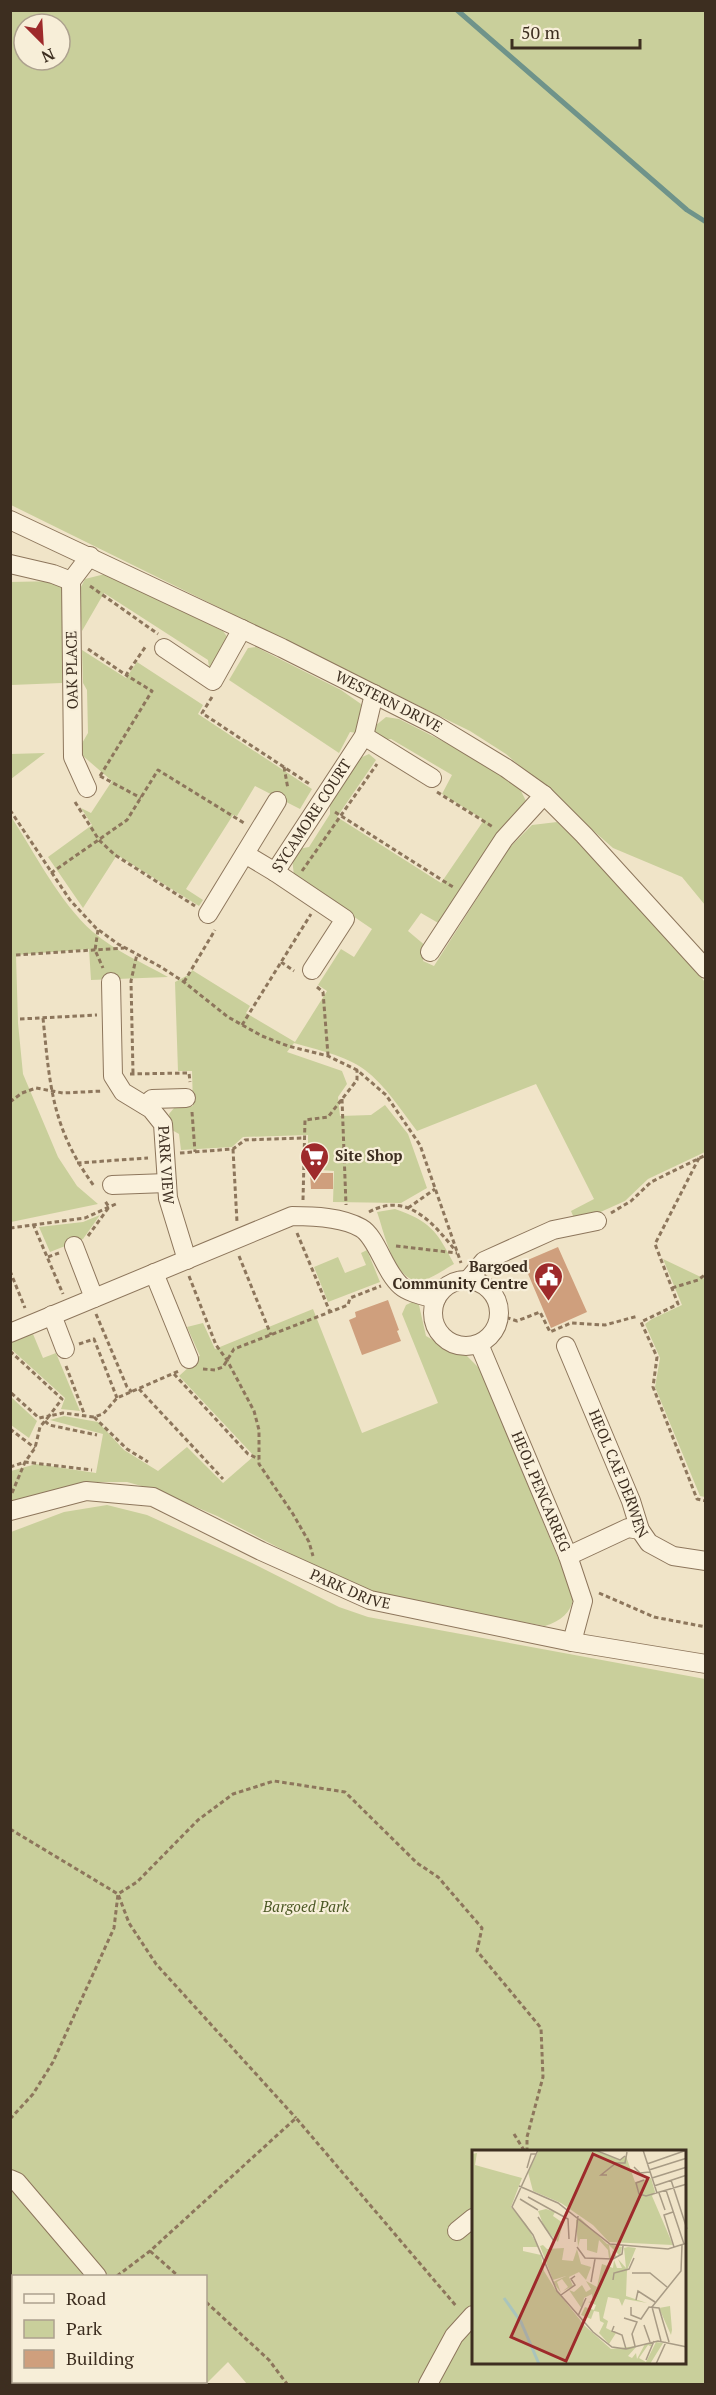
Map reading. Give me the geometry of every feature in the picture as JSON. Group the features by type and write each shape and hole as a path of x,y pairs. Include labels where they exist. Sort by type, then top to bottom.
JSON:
{"street":[{"name":"WESTERN DRIVE","path":"10,520 90,556 374,694 435,725 506,768 544,795 584,835 705,969"},
{"path":"10,564 53,573 71,581 90,556"},
{"name":"OAK PLACE","path":"71,581 74,757 94,782"},
{"path":"160,640 213,681 242,629"},
{"name":"SYCAMORE COURT","path":"308,976 345,919 275,872 364,736 374,694"},
{"path":"364,736 432,778"},
{"path":"430,952 508,835 544,795"},
{"path":"208,914 277,801"},
{"path":"245,854 275,872"},
{"path":"111,982 113,1076 123,1092"},
{"name":"PARK VIEW","path":"123,1092 151,1109 163,1124 174,1155 167,1183 168,1198 187,1260"},
{"path":"145,1105 152,1099 186,1098"},
{"path":"104,1191 130,1184 167,1183"},
{"path":"10,1333 296,1217 325,1216 362,1228 374,1244 386,1270 402,1288 436,1299"},
{"path":"468,1280 489,1289 495,1298 499,1315 495,1330 488,1338 467,1347 446,1340 438,1332 434,1322 433,1310 436,1299 449,1285 468,1280 484,1261 553,1230 597,1221"},
{"path":"74,1246 94,1298"},
{"path":"154,1273 189,1359"},
{"path":"52,1315 65,1349"},
{"name":"HEOL PENCARREG","path":"478,1344 568,1556 583,1601 572,1642"},
{"name":"HEOL CAE DERWEN","path":"567,1346 632,1501 640,1530 649,1543 673,1556 705,1562"},
{"name":"PARK DRIVE","path":"10,1511 86,1491 153,1497 261,1551 370,1600 572,1642 705,1665"},
{"path":"568,1556 628,1528 640,1530"},
{"path":"10,2179 17,2182 95,2275"},
{"path":"457,2231 472,2219"},
{"path":"428,2385 454,2336 470,2317"}],"path":[{"path":"71,581 84,582 160,640 126,675"},
{"path":"72,646 85,647 152,691 94,782 74,800 99,840 115,855 220,922 184,982"},
{"path":"213,681 213,694 202,713 326,794 327,807 467,896"},
{"path":"293,884 387,750"},
{"path":"51,873 127,820 158,770 258,832"},
{"path":"432,778 431,789 508,835"},
{"path":"94,782 141,798"},
{"path":"10,810 70,900 99,930 184,982 228,1017 262,1036 288,1046 328,1056 357,1070 386,1095 420,1144 460,1263 484,1261"},
{"path":"242,1025 319,902"},
{"path":"99,930 95,950 111,982"},
{"path":"16,955 126,948"},
{"path":"134,1073 131,981 137,954"},
{"path":"281,962 308,976 323,992 328,1056"},
{"path":"21,1019 112,1015"},
{"path":"43,1018 50,1091 60,1125 77,1163 104,1191 109,1207"},
{"path":"330,1312 296,1217 305,1120 328,1117 357,1080 357,1070"},
{"path":"10,1102 22,1093 36,1088 63,1093 123,1092"},
{"path":"342,1099 347,1224 375,1208 399,1206 416,1210 434,1225 457,1253"},
{"path":"77,1163 233,1149 245,1140 304,1138"},
{"path":"174,1155 184,1163"},
{"path":"597,1221 632,1201 651,1182 705,1155"},
{"path":"699,1158 655,1244 678,1304 641,1322 657,1357 653,1388 697,1499 705,1501"},
{"path":"10,1228 85,1218 121,1202 130,1184"},
{"path":"408,1208 435,1189"},
{"path":"33,1224 69,1308"},
{"path":"374,1244 457,1253"},
{"path":"187,1260 189,1275 216,1345 227,1360 254,1411 260,1430 259,1459 269,1481 293,1514 309,1542 315,1575"},
{"path":"10,1271 32,1324"},
{"path":"672,1288 698,1280 705,1274"},
{"path":"94,1298 94,1310 127,1387 132,1392"},
{"path":"499,1315 517,1321 540,1312 550,1332 571,1323 604,1325 638,1316"},
{"path":"85,1416 60,1351 94,1339 117,1398"},
{"path":"10,1351 62,1399 49,1416 39,1418 10,1392"},
{"path":"174,1374 248,1454 259,1459"},
{"path":"139,1389 223,1479"},
{"path":"94,1417 127,1449 148,1462"},
{"path":"45,1421 49,1425 97,1435"},
{"path":"10,1429 35,1448"},
{"path":"10,1467 25,1462 92,1470"},
{"path":"579,1590 595,1591 654,1617 705,1627"},
{"path":"118,1894 137,1882 198,1820 233,1794 274,1781 345,1792 417,1863 438,1877 482,1928 477,1951 540,2028 543,2077 527,2137 526,2150"},
{"path":"10,1829 118,1894 129,1923 156,1965 296,2118 470,2317"},
{"path":"10,2119 33,2094 53,2062 114,1928 118,1894"},
{"path":"120,2275 150,2251 296,2118"},
{"path":"514,2134 525,2150"},
{"path":"150,2251 176,2275"},
{"path":"207,2303 269,2360 287,2385"}],"green space":[{"path":"10,11 705,11 705,905 682,877 613,848 506,754 470,731 11,505"},
{"path":"105,574 223,631 228,638 213,670 209,667 208,660 104,593 82,631 79,591 85,579"},
{"path":"58,581 65,589 62,683 11,685 10,582"},
{"path":"256,647 341,690 361,704 365,717 357,733 350,732 339,753 229,680 248,648"},
{"path":"82,650 126,678 137,662 203,705 198,714 312,789 300,809 255,786 237,816 233,815 186,889 203,900 199,906 117,855 83,908 48,857 92,825 81,808 91,813 112,781 83,756 81,745 88,733 87,690 83,683"},
{"path":"386,717 399,719 480,760 518,785 526,801 519,818 440,924 421,913 408,931 427,947 423,961 434,966 509,848 532,825 557,822 611,873 705,982 705,1152 648,1179 625,1201 576,1223 571,1211 594,1199 536,1084 417,1131 386,1090 365,1070 340,1057 294,1043 287,1052 342,1071 347,1084 338,1097 340,1116 371,1115 385,1105 408,1134 427,1188 401,1203 333,1202 334,1171 308,1169 308,1135 243,1137 232,1147 181,1150 179,1134 172,1130 169,1114 174,1108 193,1106 192,1071 178,1071 175,982 190,974 192,970 250,1006 246,1013 295,1042 327,991 318,985 341,949 354,957 372,929 294,876 292,858 298,849 309,847 330,814 330,801 360,758 369,754 376,760 337,817 441,883 484,820 442,794 452,775 391,739 381,740 374,735 375,726"},
{"path":"45,753 11,779 11,754"},
{"path":"10,815 58,892 81,920 110,945 168,977 91,980 89,949 16,955 18,1023 23,1074 58,1157 77,1186 98,1204 11,1222"},
{"path":"395,1209 425,1223 443,1243 454,1264 424,1280 414,1280 405,1275 392,1256 377,1212"},
{"path":"100,1215 83,1239 50,1252 39,1227 83,1222"},
{"path":"367,1250 380,1282 328,1302 314,1267 338,1257 345,1273 366,1265 361,1253"},
{"path":"663,1259 705,1279 705,1497 700,1496 655,1387 660,1358 645,1324 682,1305"},
{"path":"412,1302 419,1305 426,1336 453,1351 465,1354 479,1368 574,1596 568,1612 556,1622 545,1626 392,1599 351,1585 217,1516 156,1490 127,1482 93,1482 62,1488 11,1504 11,1471 36,1464 96,1473 103,1434 50,1420 64,1416 98,1422 124,1450 158,1471 187,1447 223,1483 254,1456 179,1376 190,1366 191,1359 200,1356 187,1327 203,1323 215,1349 313,1309 362,1433 438,1403 402,1314 406,1305"},
{"path":"33,1334 43,1358 56,1353 80,1411 61,1409 65,1398 11,1349 10,1342"},
{"path":"11,1397 37,1421 29,1438 11,1425"},
{"name":"Bargoed Park","path":"107,1505 147,1515 252,1563 339,1607 368,1617 705,1679 705,2384 247,2384 228,2362 207,2383 207,2275 12,2275 11,2377 11,1532 64,1512"}],"building":[{"path":"310,1173 333,1173 333,1189 311,1189"},
{"path":"558,1247 587,1312 551,1328 523,1262"},
{"path":"388,1300 401,1341 362,1355 349,1320 356,1317 355,1312"}],"waterway":[{"path":"457,10 687,210 706,222"}],"place":[{"name":"Site Shop","path":"314,1182"},
{"name":"Bargoed Community Centre","path":"549,1302"}]}
